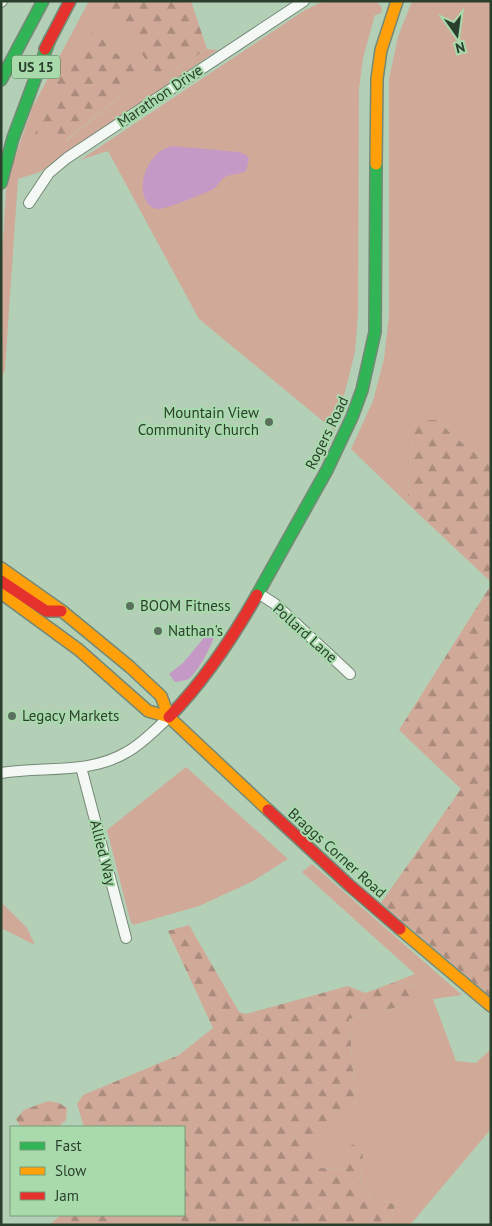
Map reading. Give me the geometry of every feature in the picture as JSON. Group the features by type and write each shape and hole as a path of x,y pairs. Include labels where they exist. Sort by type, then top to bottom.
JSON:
{"main road":[{"name":"US 15","path":"1,80 43,1"},
{"name":"US 15","path":"6,125 70,1"},
{"name":"Rogers Road","path":"169,717 208,675 258,593 342,442 361,400 369,369 376,311 377,79 381,50 397,1"},
{"path":"1,183 13,138 50,39"},
{"name":"Braggs Corner Road","path":"1,568 62,610 109,648 162,696 169,717"},
{"path":"1,581 46,610 62,610"},
{"name":"Braggs Corner Road","path":"1,593 79,650 148,711 169,717 349,886 491,1006"}],"street":[{"name":"Marathon Drive","path":"28,203 49,173 67,158 304,1"},
{"name":"Pollard Lane","path":"258,593 276,604 350,674"},
{"path":"1,773 81,767 116,758 128,752 169,717"},
{"name":"Allied Way","path":"81,767 126,938"}],"green space":[{"path":"89,1 108,1 107,5 160,79 207,49 218,50 40,172 18,179 5,369 1,380 1,275 6,190 12,166 32,108","holes":["102,37 109,51 126,57 137,83 67,140 36,134 67,60"]},
{"path":"108,1 191,1 207,49 160,79 106,5"},
{"path":"324,1 370,1 377,2 382,8 381,13 375,15 363,58 359,89 358,313 355,352 335,431 199,319 108,151 80,160 305,10"},
{"path":"412,1 491,1 491,464 453,436 438,420 412,440 407,503 351,449 373,401 384,359 389,316 389,79 398,37"},
{"path":"95,30 102,37 109,51 126,57 139,69 137,83 66,140 55,140 35,134 66,60"},
{"path":"426,420 438,420 453,436 491,464 491,582 407,503 412,440 416,426"},
{"path":"491,585 491,997 381,903 461,789 399,730"},
{"path":"186,767 288,859 251,882 199,906 133,925 130,920 107,830"},
{"path":"312,864 462,995 433,999 456,1061 476,1063 491,1049 491,1129 410,1225 390,1225 395,1205 368,1193 360,1186 363,1156 347,1169 316,1168 315,1138 356,1109 349,1019 419,1002 418,985 392,983 415,974 302,872"},
{"path":"1,902 27,928 35,945 1,928"},
{"path":"189,925 239,1012 246,1014 348,986 365,993 392,983 419,985 422,990 419,1002 349,1019 356,1109 315,1138 317,1168 347,1169 348,1148 359,1140 363,1156 360,1186 368,1193 395,1205 390,1225 185,1225 176,1216 185,1216 185,1126 84,1126 77,1104 83,1095 179,1055 213,1028 168,931"},
{"path":"48,1101 59,1103 67,1108 66,1120 59,1126 20,1126 16,1119 24,1110"},
{"path":"60,1216 114,1216 107,1225 49,1225"},
{"path":"114,1216 176,1216 185,1225 107,1225"}],"shaded area":[{"path":"172,146 239,152 246,155 249,159 246,171 225,177 213,189 203,194 159,209 151,206 145,200 143,180 152,159 161,151"},
{"path":"208,633 214,636 213,640 197,670 188,679 175,682 169,674 183,663"}],"traffic: fast":[{"path":"1,80 43,1"},
{"path":"1,183 13,138 50,39"},
{"path":"257,595 327,470 352,417 362,390 375,332 376,164"}],"traffic: slow":[{"path":"376,164 377,79 381,50 397,1"},
{"path":"1,568 62,611 130,667 161,696 169,717 268,810"},
{"path":"1,593 79,650 148,711 169,717"},
{"path":"400,929 491,1006"}],"traffic: jam":[{"path":"45,49 70,1"},
{"path":"1,581 46,611 61,611"},
{"path":"169,717 217,659 257,595"},
{"path":"268,810 400,929"}],"place":[{"name":"Mountain View Community Church","path":"269,422"},
{"name":"BOOM Fitness","path":"130,606"},
{"name":"Nathan's","path":"158,631"},
{"name":"Legacy Markets","path":"12,716"}]}
